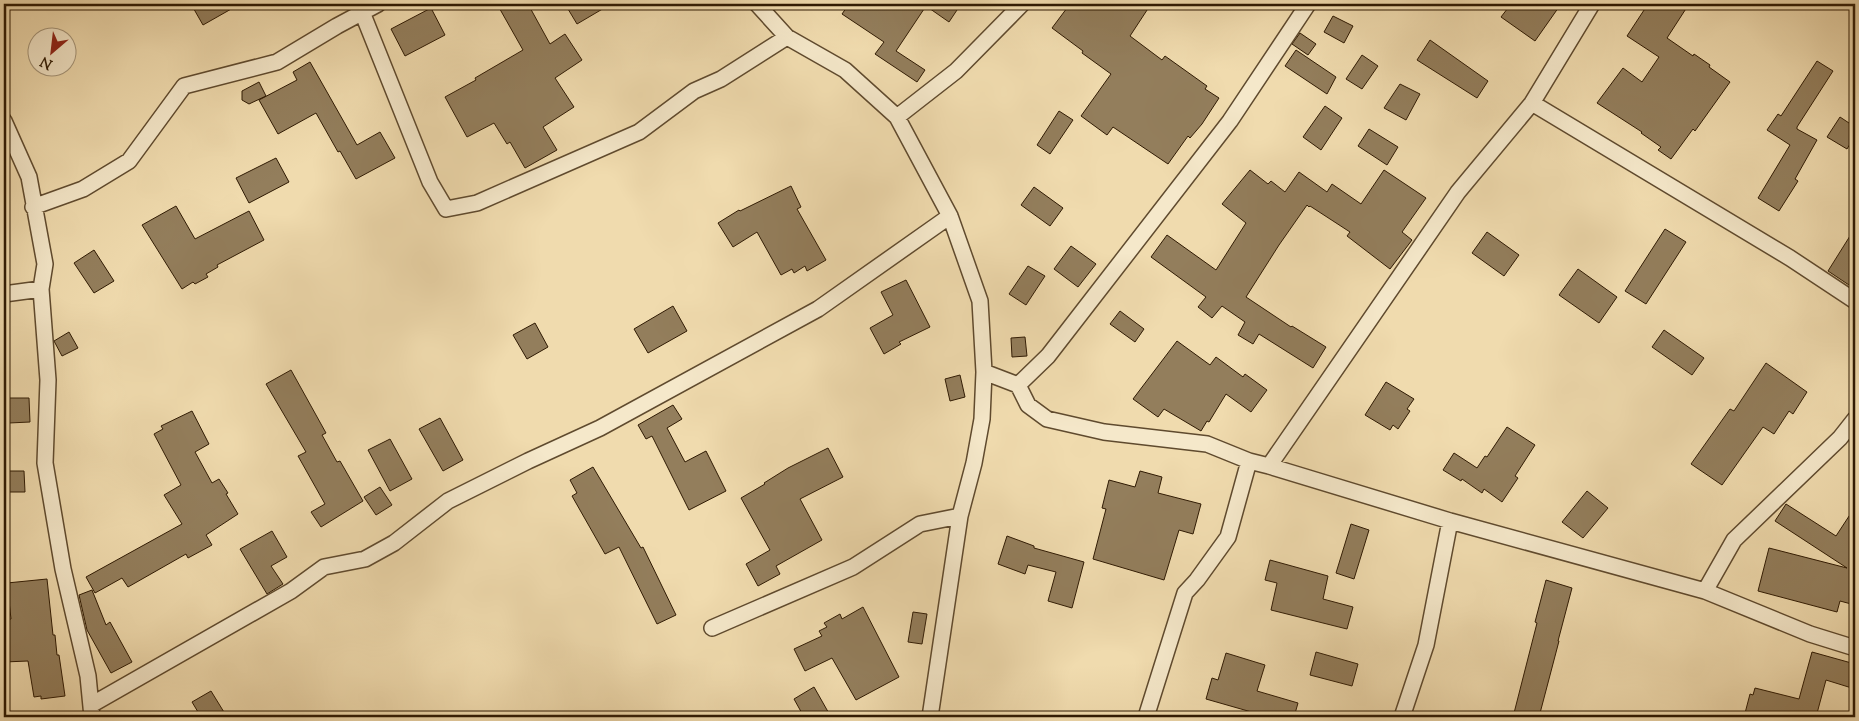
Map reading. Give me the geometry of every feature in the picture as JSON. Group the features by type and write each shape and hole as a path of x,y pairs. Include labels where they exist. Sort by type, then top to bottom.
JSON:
{"street":[{"path":"33,207 83,189 130,162 184,86 278,62 378,4"},
{"path":"757,4 787,38 845,70 897,117 950,216 980,301 984,372 982,419 974,463 960,516 930,717"},
{"path":"897,117 956,71 1022,4"},
{"path":"1018,385 1048,356 1230,121 1308,4"},
{"path":"1269,466 1458,192 1532,102 1592,4"},
{"path":"362,12 430,182 446,209 477,203 639,132 694,91 722,79 787,38"},
{"path":"1532,102 1790,258 1855,301"},
{"path":"4,120 29,177 45,264 41,289 48,380 45,463 63,569 88,676 92,711 283,595 324,567 365,559 394,543 448,501 600,428 818,309 950,216"},
{"path":"4,294 41,289"},
{"path":"984,372 1018,385 1028,405 1047,419 1104,432 1206,444 1249,462 1269,466 1450,521 1705,591 1810,634 1855,648"},
{"path":"1705,591 1734,540 1840,438 1855,419"},
{"path":"1146,717 1185,593 1228,537 1249,462"},
{"path":"712,628 853,567 920,524 960,516"},
{"path":"1402,717 1426,645 1450,521"}],"building":[{"path":"191,4 240,4 203,25"},
{"path":"497,4 528,4 550,44 565,34 582,60 555,78 574,107 543,127 557,150 525,168 510,142 507,144 494,123 467,137 445,97 523,50"},
{"path":"565,4 611,4 577,24"},
{"path":"849,4 961,4 949,22 926,6 896,51 925,70 917,82 875,54 884,42 842,14"},
{"path":"1070,4 1151,4 1130,36 1162,60 1165,56 1207,86 1205,89 1219,98 1202,124 1190,138 1188,136 1168,164 1113,127 1107,135 1081,116 1111,74 1052,28"},
{"path":"1511,4 1561,4 1535,41 1501,17"},
{"path":"1648,4 1689,4 1667,38 1710,65 1709,67 1730,82 1695,131 1693,129 1671,159 1658,150 1661,147 1642,132 1597,103 1623,68 1642,82 1659,57 1627,36"},
{"path":"431,8 445,35 405,56 391,29"},
{"path":"1333,16 1353,26 1344,43 1324,32"},
{"path":"1300,33 1316,44 1308,55 1292,44"},
{"path":"1430,40 1488,81 1477,98 1417,60"},
{"path":"1296,50 1336,77 1327,94 1285,66"},
{"path":"1362,55 1378,66 1362,89 1346,79"},
{"path":"1817,61 1833,71 1797,129 1817,140 1795,179 1798,181 1779,211 1758,198 1790,145 1767,130 1778,114 1781,116"},
{"path":"310,62 357,145 380,132 395,158 356,179 316,113 278,134 259,100 297,80 293,72"},
{"path":"259,82 266,96 249,104 242,100 242,91"},
{"path":"1400,84 1420,94 1406,120 1384,108"},
{"path":"1325,106 1342,118 1321,150 1303,137"},
{"path":"1059,111 1073,120 1050,154 1037,145"},
{"path":"1840,117 1855,127 1855,136 1847,149 1827,137"},
{"path":"1369,129 1398,147 1387,165 1358,146"},
{"path":"276,158 289,182 249,203 236,178"},
{"path":"1250,170 1268,184 1271,181 1285,192 1299,172 1327,192 1332,184 1361,204 1384,170 1426,198 1402,232 1412,240 1390,269 1347,236 1350,232 1307,205 1279,245 1246,297 1291,327 1326,347 1313,368 1259,334 1253,344 1238,335 1245,322 1222,306 1212,318 1198,307 1206,297 1151,257 1167,235 1216,270 1246,223 1222,204"},
{"path":"791,186 801,207 797,209 826,260 807,271 805,266 794,273 792,269 781,275 757,232 733,247 718,223 739,210"},
{"path":"1034,187 1063,208 1050,226 1021,205"},
{"path":"176,206 195,239 249,211 264,240 217,265 218,267 206,274 208,277 195,284 193,282 182,289 142,225"},
{"path":"1855,228 1855,289 1828,271"},
{"path":"1665,229 1686,242 1646,304 1625,291"},
{"path":"1487,232 1519,255 1504,276 1472,253"},
{"path":"1071,246 1096,264 1078,287 1054,269"},
{"path":"94,250 114,281 94,293 74,263"},
{"path":"1028,266 1045,276 1026,305 1009,294"},
{"path":"1578,269 1617,297 1599,323 1559,295"},
{"path":"906,280 930,327 899,342 901,344 884,354 870,328 893,315 881,292"},
{"path":"673,306 687,331 648,353 634,329"},
{"path":"1120,311 1144,329 1135,342 1110,324"},
{"path":"535,323 548,347 527,359 513,335"},
{"path":"1664,330 1704,358 1692,375 1652,347"},
{"path":"69,332 78,348 62,356 54,341"},
{"path":"1025,337 1027,356 1012,357 1011,338"},
{"path":"1177,341 1210,365 1216,357 1243,377 1245,374 1267,390 1251,412 1226,394 1209,422 1207,421 1201,431 1164,409 1158,417 1133,399"},
{"path":"1766,363 1807,392 1793,414 1789,411 1774,434 1763,427 1722,485 1691,464 1730,409 1734,411"},
{"path":"291,370 326,433 322,435 337,462 340,461 363,501 321,527 311,512 325,504 298,456 306,452 266,384"},
{"path":"960,375 965,397 950,401 945,379"},
{"path":"1386,382 1414,399 1407,409 1410,411 1398,429 1393,425 1390,430 1365,415"},
{"path":"8,398 29,398 30,422 9,423"},
{"path":"673,405 682,419 667,428 685,462 706,451 726,491 689,510 652,436 646,439 638,425"},
{"path":"192,411 209,444 195,452 212,483 219,479 238,514 206,535 212,545 188,558 186,554 128,587 122,578 95,593 86,577 182,524 164,495 181,485 154,434 163,429 161,426"},
{"path":"440,418 463,460 443,471 419,429"},
{"path":"1507,427 1535,445 1515,476 1518,478 1502,502 1484,489 1482,493 1462,479 1461,481 1443,470 1454,453 1477,468 1485,456 1487,457"},
{"path":"390,439 412,479 390,491 368,450"},
{"path":"828,448 843,477 800,499 822,540 776,566 780,574 758,586 746,564 770,550 741,498 788,468"},
{"path":"593,467 641,548 643,547 676,615 657,624 619,547 605,554 572,496 577,493 570,480"},
{"path":"4,471 24,471 25,492 4,492"},
{"path":"1140,471 1162,477 1158,493 1201,504 1193,534 1179,530 1164,580 1093,559 1106,509 1102,508 1109,480 1135,487"},
{"path":"380,487 392,505 376,515 364,497"},
{"path":"1587,491 1608,508 1583,538 1562,522"},
{"path":"1786,504 1836,536 1855,507 1855,605 1840,601 1837,612 1758,591 1769,548 1847,568 1775,521"},
{"path":"1351,524 1369,530 1354,579 1336,573"},
{"path":"272,531 287,557 271,566 283,584 267,594 240,549"},
{"path":"1007,536 1034,546 1034,548 1084,562 1072,608 1048,601 1056,572 1028,565 1025,574 998,564"},
{"path":"1270,560 1328,576 1323,599 1353,607 1347,629 1271,610 1277,583 1265,580"},
{"path":"47,579 53,635 55,635 57,655 59,655 65,696 41,699 41,696 34,697 28,661 4,662 4,620 11,619 7,583"},
{"path":"1546,580 1572,588 1539,717 1513,717 1537,623 1535,622"},
{"path":"92,590 106,625 110,622 132,662 111,673 87,630 79,595"},
{"path":"863,607 899,677 856,700 832,658 805,671 794,649 822,636 819,631 827,627 824,623 840,614 842,619"},
{"path":"913,612 927,614 922,644 908,642"},
{"path":"1316,652 1358,664 1352,686 1310,675"},
{"path":"1812,652 1855,664 1855,689 1826,680 1816,717 1744,717 1750,694 1753,695 1755,688 1799,699"},
{"path":"1226,653 1265,665 1257,691 1298,703 1294,717 1269,717 1206,699 1212,678 1218,680"},
{"path":"814,687 831,717 804,717 794,699"},
{"path":"211,691 227,717 201,717 192,702"}]}
